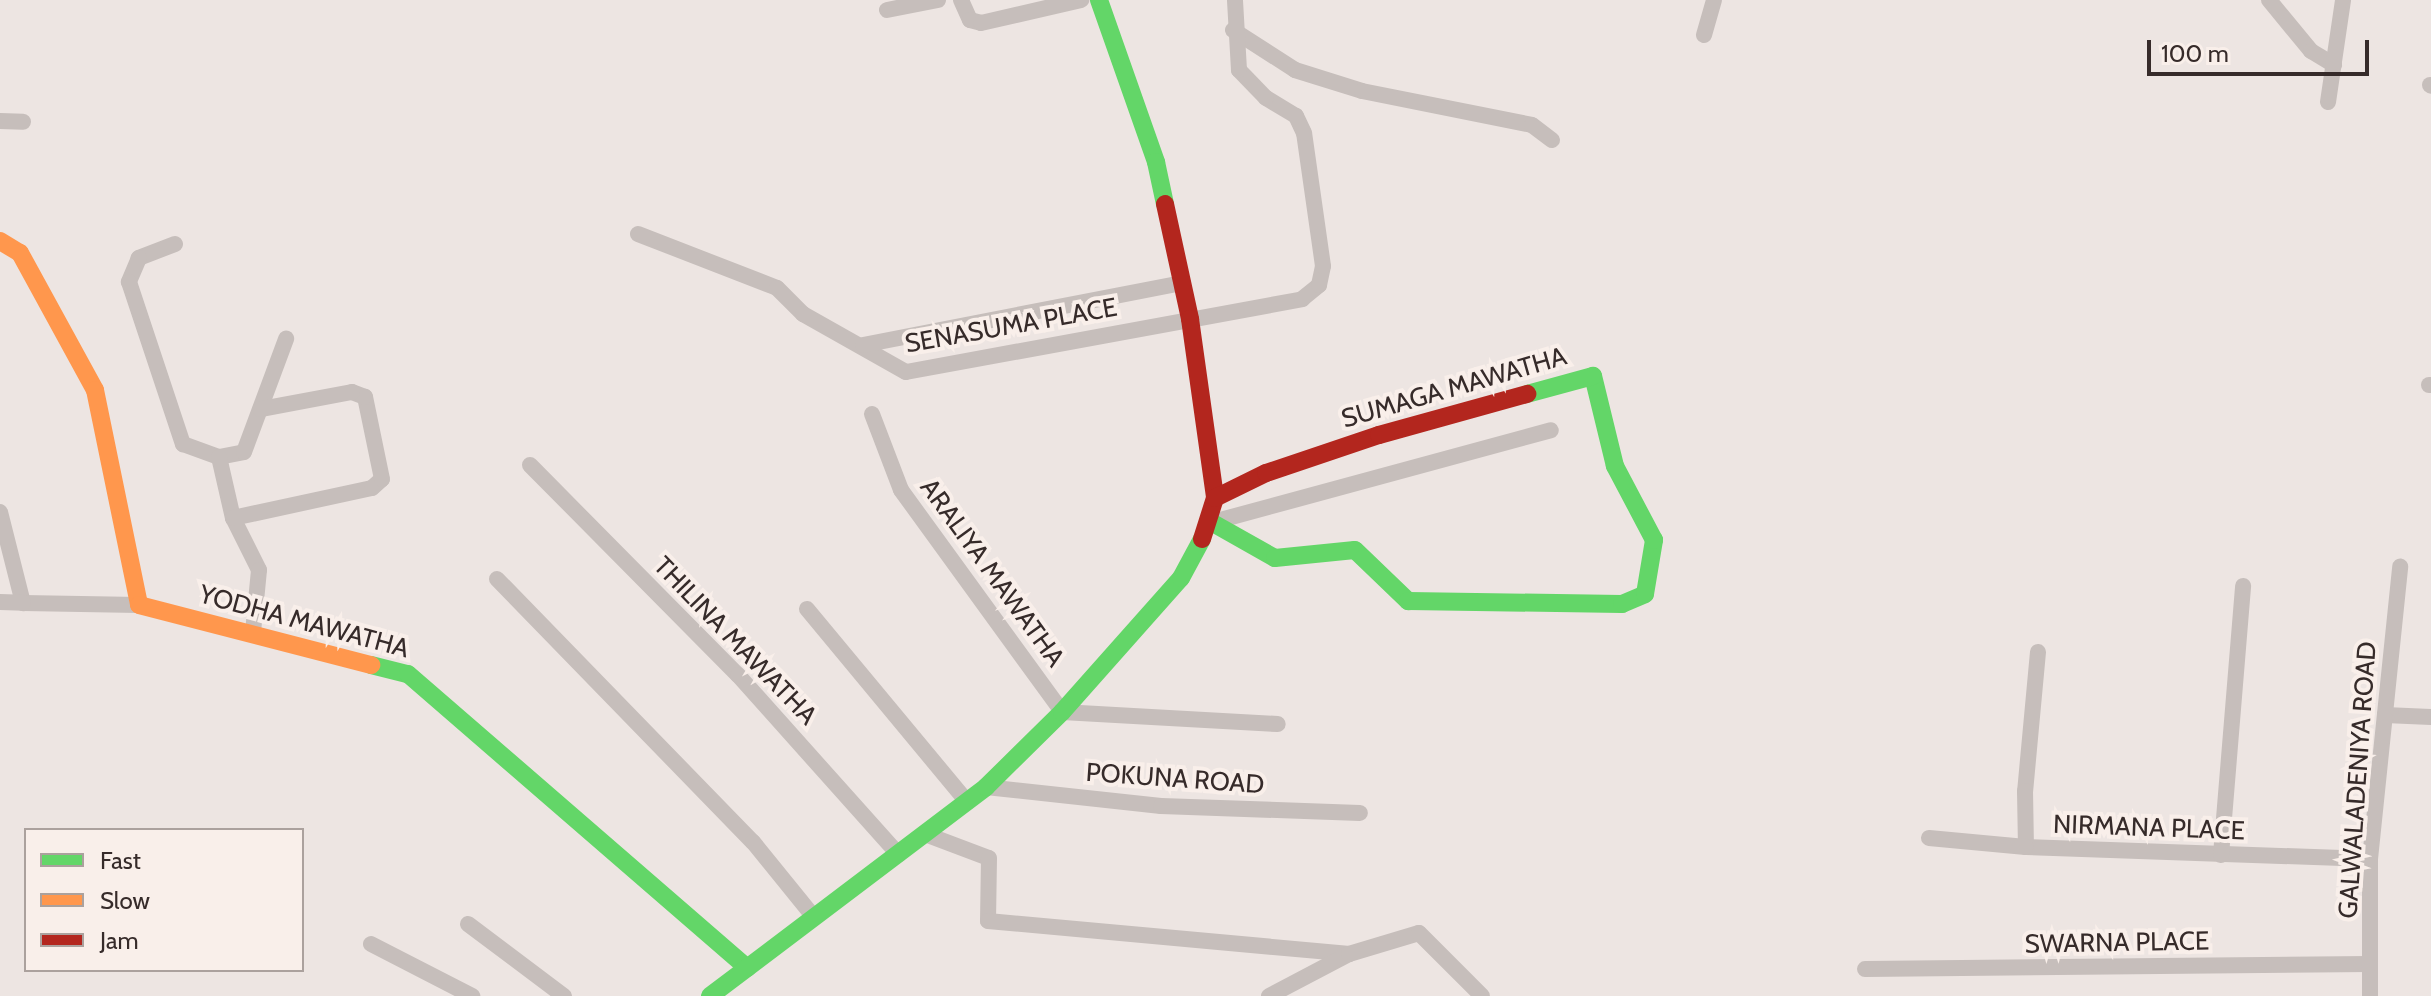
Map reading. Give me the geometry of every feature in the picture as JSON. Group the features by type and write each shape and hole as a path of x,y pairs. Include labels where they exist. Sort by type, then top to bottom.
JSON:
{"street":[{"path":"887,10 938,0"},
{"path":"961,0 970,20 981,23 1081,0"},
{"path":"710,996 986,787 1062,712 1181,578 1212,522 1215,498 1190,319 1156,162 1099,0"},
{"name":"SENASUMA PLACE","path":"638,234 753,276 777,288 831,332 863,345 895,369 920,371 1302,299 1319,285 1323,266 1301,124 1239,70 1233,30 1235,0"},
{"path":"1704,35 1714,0"},
{"path":"2269,0 2311,51 2334,65"},
{"path":"2328,102 2343,0"},
{"path":"1233,30 1295,70 1362,91 1521,122 1552,140"},
{"path":"0,121 23,122"},
{"path":"0,241 20,253 95,390 139,605 0,602"},
{"path":"175,244 139,258 129,282 183,444 219,457 244,452 286,339"},
{"path":"863,345 1182,283"},
{"name":"SUMAGA MAWATHA","path":"1212,522 1275,558 1355,550 1408,601 1622,604 1645,594 1654,540 1615,466 1593,376 1379,435 1266,473 1215,498"},
{"path":"233,518 372,488 382,479 365,397 352,392 261,409"},
{"name":"ARALIYA MAWATHA","path":"872,414 901,490 1062,712"},
{"path":"1212,522 1551,430"},
{"path":"219,457 233,518 259,570 253,632"},
{"name":"THILINA MAWATHA","path":"530,465 738,675 899,855"},
{"path":"0,512 23,603"},
{"name":"GALWALADENIYA ROAD","path":"2370,996 2370,859 2400,567"},
{"path":"497,579 753,842 813,916"},
{"path":"2221,855 2243,586"},
{"name":"YODHA MAWATHA","path":"139,605 408,674 748,968"},
{"path":"807,609 967,802"},
{"name":"NIRMANA PLACE","path":"2038,652 2025,791 2026,847 2370,859"},
{"path":"1062,712 1278,724"},
{"path":"2385,715 2431,717"},
{"name":"POKUNA ROAD","path":"986,787 1161,806 1360,813"},
{"path":"925,834 989,858 988,921 1349,954"},
{"path":"1929,838 2026,847"},
{"path":"468,924 564,996"},
{"path":"1269,996 1349,954 1419,933 1482,996"},
{"path":"371,944 472,996"},
{"name":"SWARNA PLACE","path":"1865,969 2370,964"}],"traffic: fast":[{"path":"1099,0 1156,162 1165,204"},
{"path":"1211,522 1275,558 1355,550 1408,601 1622,604 1645,594 1654,540 1615,466 1593,376 1527,394"},
{"path":"710,996 986,787 1062,712 1181,578 1202,539"},
{"path":"371,665 408,674 748,968"}],"traffic: slow":[{"path":"0,241 20,253 95,390 139,605 371,665"}],"traffic: jam":[{"path":"1165,204 1190,319 1215,498 1202,539"},
{"path":"1215,498 1266,473 1379,435 1527,394"}]}
